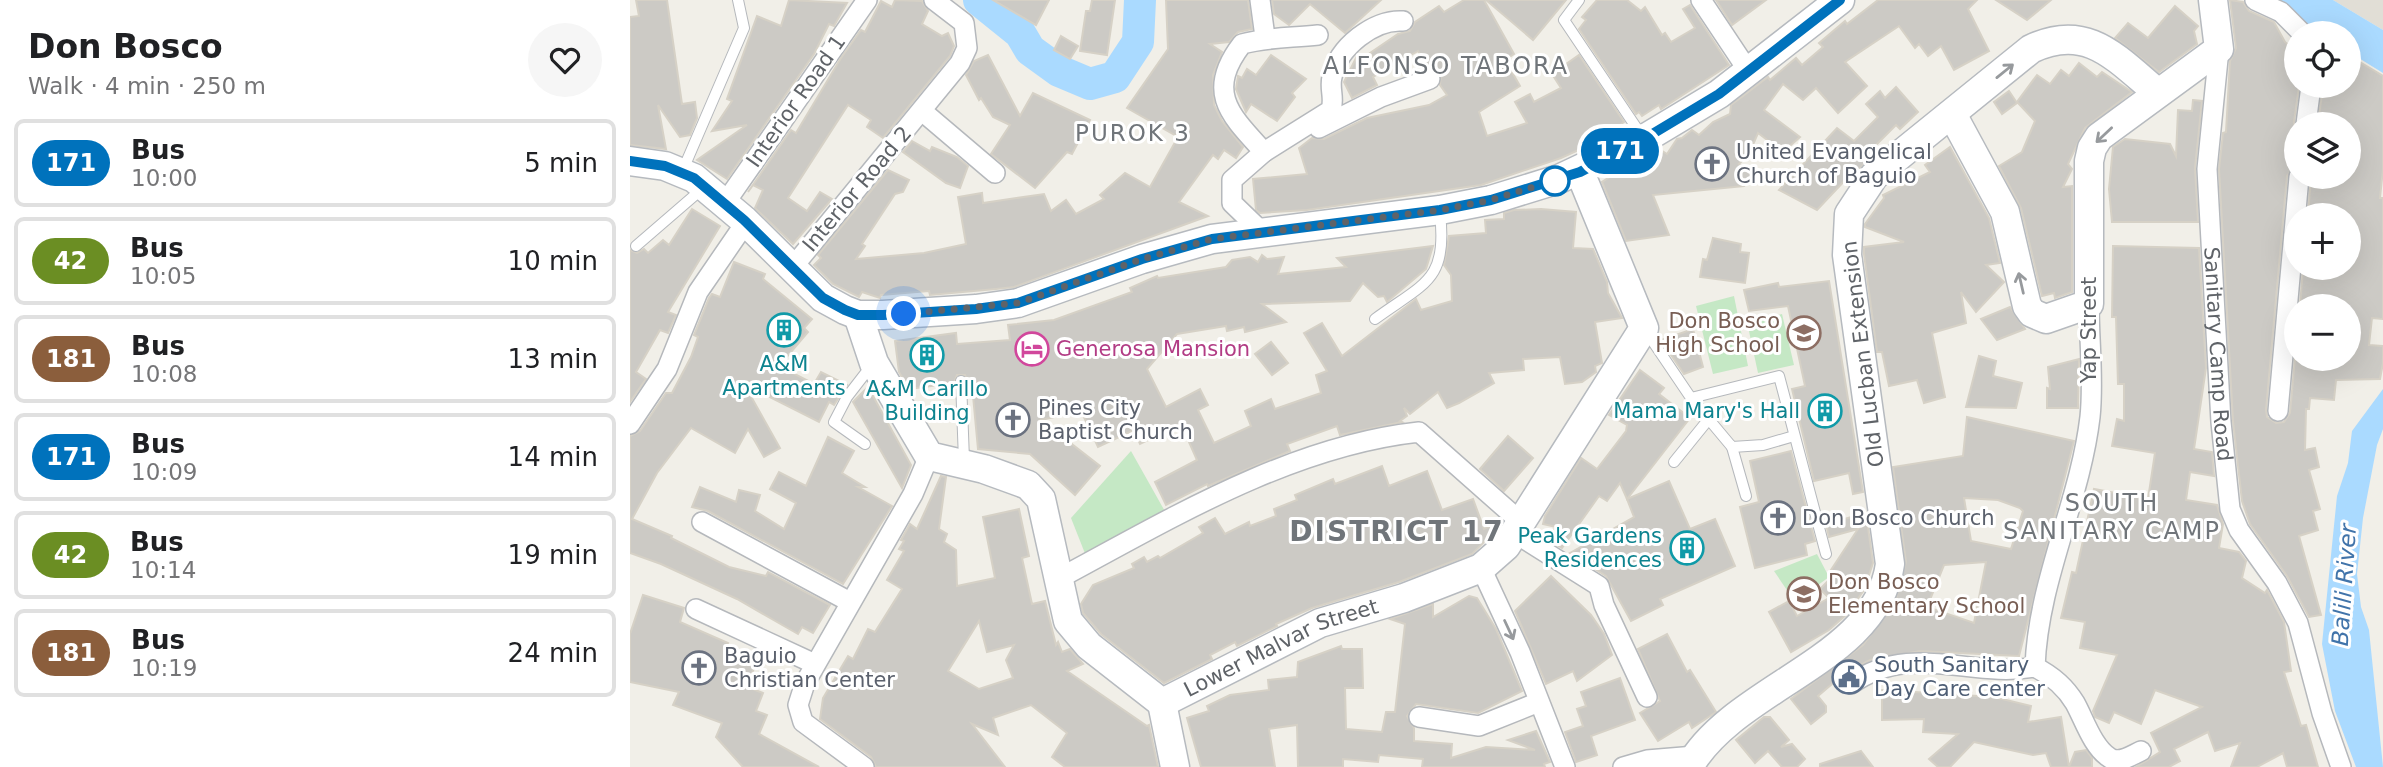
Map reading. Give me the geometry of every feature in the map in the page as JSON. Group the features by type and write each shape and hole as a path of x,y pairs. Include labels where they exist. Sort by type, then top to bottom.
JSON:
{"street":[{"name":"Interior Road 1","path":"704,187 867,0"},
{"name":"Interior Road 2","path":"792,268 960,63 967,48 964,23 934,0"},
{"path":"1260,0 1265,37"},
{"path":"1701,0 1749,72"},
{"name":"Sanitary Camp Road","path":"2213,0 2219,49 2207,169 2221,422 2230,509 2239,530 2277,583 2298,623 2322,713 2341,767"},
{"path":"2255,0 2281,12 2290,21"},
{"path":"630,161 665,166 704,187 746,222 823,298 858,315 976,309 1018,303 1142,259 1212,239 1261,231 1309,229 1440,210 1491,200 1580,172 1644,139 1749,72 1832,3"},
{"path":"1261,231 1232,203 1232,180 1264,152 1331,110 1334,100 1332,74 1352,42 1391,20 1403,21"},
{"path":"1264,152 1231,116 1225,102 1224,83 1231,58 1242,44 1265,37 1273,39 1318,35"},
{"name":"Old Lucban Extension","path":"1692,761 1724,726 1854,632 1878,603 1887,583 1890,564 1847,255 1849,214 1874,176 2031,49 2054,38 2077,39 2094,44 2158,93"},
{"name":"Yap Street","path":"2035,667 2036,636 2046,590 2090,416 2089,161 2092,148 2099,137 2219,49"},
{"path":"1249,167 1266,164 1317,129 1381,97 1430,79"},
{"name":"Interior Road 2","path":"922,111 995,173"},
{"path":"1952,114 2005,212 2027,306 2032,313 2046,319 2089,304"},
{"path":"1580,172 1644,328"},
{"path":"2278,411 2298,189"},
{"path":"630,424 667,369 698,292 746,222"},
{"path":"858,315 874,363 929,456 913,494 815,664 798,705 803,722 864,767"},
{"name":"Lower Malvar Street","path":"929,456 964,464 1028,485 1041,499 1053,541 1068,621 1089,646 1162,703 1320,623 1404,598 1480,568 1506,546 1519,528 1644,328"},
{"path":"1058,579 1218,493 1376,437 1419,432 1519,528 1599,586 1604,605 1647,697"},
{"path":"702,522 850,602"},
{"path":"1480,568 1565,767"},
{"path":"696,609 815,664"},
{"path":"1851,684 1881,667 1913,662 1965,664 2005,670 2035,667 2054,680 2073,700 2093,737 2110,758 2118,760 2141,751"},
{"path":"1419,717 1479,726 1539,702"},
{"path":"1162,703 1175,767"},
{"path":"1623,767 1647,760 1692,761"}],"lane":[{"path":"636,246 704,187 744,29 738,0"},
{"path":"1579,0 1564,20 1644,139"},
{"path":"1375,319 1433,274 1441,260 1444,246 1440,210"},
{"path":"1644,328 1691,398 1732,447 1746,495"},
{"path":"865,444 834,422 847,397 874,363"},
{"path":"1691,398 1779,376 1826,554"},
{"path":"961,382 964,464"},
{"path":"1674,462 1708,420"},
{"path":"1732,447 1763,444 1794,436"}],"shaded area":[{"path":"2333,0 2383,0 2383,30"}],"green space":[{"path":"1734,296 1748,366 1713,374 1696,306"},
{"path":"1782,314 1794,365 1758,373 1747,322"},
{"path":"1131,451 1167,515 1086,556 1071,518"},
{"path":"1817,554 1829,577 1795,602 1774,571"}],"water":[{"path":"2265,0 2333,0 2383,30 2383,73 2361,59 2361,21 2298,21"},
{"name":"Balili River","path":"2383,389 2383,429 2377,445 2363,518 2357,574 2361,607 2369,630 2383,767 2356,767 2335,711 2322,644 2337,496 2348,463 2352,431"}],"building":[{"path":"636,0 667,0 682,104 695,102 697,118 690,135 680,137 658,105 666,149 630,145 630,17 639,16"},
{"path":"789,0 847,3 834,26 829,24 814,54 727,179 697,160 747,125 712,131 732,101 727,99 757,16 781,26"},
{"path":"895,0 922,1 928,11 922,24 942,36 948,33 954,46 950,56 883,138 867,127 871,120 848,105 788,198 807,211 820,192 832,199 793,244 755,208 763,190 753,185 748,192 791,130 796,133 841,58 861,30 865,32 881,1 892,7"},
{"path":"993,0 1049,0 1036,25"},
{"path":"1092,0 1115,0 1107,55 1080,51 1086,11 1090,11"},
{"path":"1166,0 1248,0 1252,29 1238,32 1229,42 1210,44 1222,52 1213,75 1214,105 1222,121 1243,147 1236,158 1224,150 1218,159 1213,155 1179,202 1208,216 1014,287 930,295 929,291 881,295 880,298 862,292 859,297 833,284 814,265 821,258 818,255 888,170 909,180 903,192 895,194 862,244 865,246 856,259 924,253 966,244 958,197 982,193 983,203 1044,194 1051,211 1066,200 1076,214 1104,199 1100,195 1125,173 1150,187 1178,137 1127,108 1168,49"},
{"path":"1272,0 1381,0 1345,33 1310,4 1289,25 1274,14"},
{"path":"1464,0 1484,0 1514,54 1505,60 1520,86 1479,112 1487,136 1527,123 1515,102 1530,94 1534,102 1561,88 1552,74 1579,55 1624,122 1592,144 1561,158 1481,185 1307,210 1260,213 1256,210 1253,179 1307,174 1299,148 1312,138 1324,139 1367,118 1429,105 1447,95 1440,85 1441,74 1428,67 1418,51 1373,77 1377,85 1352,98 1344,82 1357,56 1372,56 1370,53 1398,34 1410,31 1415,22 1439,6 1444,12"},
{"path":"1486,0 1566,0 1533,40"},
{"path":"1597,0 1627,0 1641,11 1645,7 1662,35 1665,33 1671,42 1695,28 1683,9 1690,5 1729,65 1661,109 1659,105 1642,116 1639,112 1636,114 1579,29 1586,20 1582,17"},
{"path":"1716,0 1766,0 1732,25"},
{"path":"1878,0 1977,0 1968,9 1989,51 1954,70 1941,46 1928,56 1919,44 1915,48 1899,26 1845,62 1867,86 1838,113 1816,88 1803,100 1783,84 1764,110 1800,137 1783,152 1758,133 1749,154 1739,164 1755,176 1744,186 1653,195 1669,235 1626,241 1602,182 1633,162 1636,167 1642,158 1659,149 1667,154 1677,139 1692,130 1699,135 1713,122 1730,114 1731,105 1768,77 1770,80 1796,58 1802,65 1823,47 1819,43 1845,21 1847,24"},
{"path":"1996,0 2051,0 2027,20"},
{"path":"2230,0 2243,2 2249,11 2274,22 2284,40 2284,98 2297,98 2295,112 2284,112 2286,189 2266,410 2267,417 2276,423 2284,422 2290,413 2294,371 2361,371 2361,294 2301,294 2302,280 2361,280 2361,203 2309,203 2310,189 2361,189 2361,112 2320,112 2321,98 2361,98 2361,63 2383,76 2383,169 2380,198 2383,198 2383,319 2372,318 2369,345 2383,346 2383,363 2380,379 2336,380 2334,400 2310,398 2309,409 2306,409 2305,450 2315,448 2319,467 2309,470 2320,509 2313,511 2318,530 2299,536 2321,615 2309,617 2287,576 2250,524 2242,501 2233,421 2219,169 2223,133 2226,132 2230,61 2236,48"},
{"path":"2175,6 2198,26 2194,31 2197,44 2159,72 2115,38 2128,23 2148,38"},
{"path":"1061,36 1078,46 1070,59 1054,50"},
{"path":"988,55 1020,116 1033,93 1090,120 1072,154 1067,152 1035,188 991,154 1010,125 993,117 981,98 979,100 966,75 974,61"},
{"path":"1271,55 1306,79 1292,93 1295,97 1277,121 1251,104 1246,112 1236,89 1238,76 1242,78 1247,69 1256,75"},
{"path":"2079,63 2097,77 2102,72 2132,92 2085,128 2068,164 2072,169 2063,187 2072,186 2072,292 2055,298 2054,293 2042,296 2021,208 1999,166 2022,152 2035,121 2017,102 2037,75 2050,84 2061,70 2069,76"},
{"path":"1896,87 1918,112 1900,129 1896,125 1868,153 1872,156 1817,210 1779,190 1837,128 1854,141 1878,117 1866,104 1880,91 1885,98"},
{"path":"2009,91 2017,103 2002,114 1994,102"},
{"path":"2193,100 2202,101 2195,168 2198,222 2112,222 2109,189 2113,147 2125,139 2170,144 2176,156 2178,110 2192,111"},
{"path":"912,141 930,151 932,147 957,157 968,166 960,188 946,183 903,152"},
{"path":"1950,147 1989,218 2000,263 1986,265 2004,282 1976,312 1961,292 1966,323 1932,333 1945,397 1924,403 1917,380 1889,386 1882,352 1877,352 1864,254 1864,247 1904,242 1865,227 1865,224 1884,198 1883,195 1930,172 1925,165"},
{"path":"692,209 720,226 668,312 676,315 668,333 660,330 636,372 646,379 630,402 630,250 637,253 644,249 648,253 663,240 669,245"},
{"path":"1514,210 1576,212 1573,248 1593,249 1607,282 1608,293 1622,318 1595,322 1602,363 1595,366 1596,372 1582,382 1565,384 1560,357 1523,359 1524,370 1489,373 1494,383 1447,408 1438,392 1410,414 1404,408 1407,416 1400,421 1402,422 1340,435 1337,426 1287,444 1290,451 1208,486 1207,484 1166,505 1155,482 1197,460 1181,424 1140,444 1134,430 1098,447 1081,411 1041,420 1100,466 1075,495 1030,454 978,449 972,385 969,386 965,375 957,375 954,383 909,389 899,372 895,341 956,333 957,344 1010,340 1008,325 1054,320 1132,292 1130,288 1157,276 1158,278 1226,267 1232,260 1250,257 1258,262 1262,255 1267,259 1284,257 1278,274 1346,267 1337,258 1433,246 1426,269 1387,302 1384,296 1378,297 1363,283 1350,301 1262,304 1286,322 1245,332 1244,327 1227,331 1226,326 1177,334 1147,369 1166,407 1200,389 1208,405 1198,410 1214,443 1251,426 1245,411 1271,399 1275,409 1321,393 1316,375 1327,371 1304,333 1322,323 1342,356 1416,299 1421,310 1452,301 1451,275 1444,265 1449,236 1486,233 1485,220 1504,219 1504,213"},
{"path":"1713,238 1741,244 1740,252 1749,253 1745,283 1700,277 1703,259 1707,260"},
{"path":"2113,246 2199,248 2206,368 2194,449 2212,452 2214,476 2190,472 2186,500 2217,505 2223,524 2219,548 2239,552 2246,561 2242,578 2265,593 2267,590 2284,622 2291,671 2284,672 2301,726 2306,725 2318,767 2287,767 2283,753 2257,767 2231,767 2240,743 2215,751 2208,732 2174,749 2180,761 2169,767 2136,767 2160,752 2151,733 2202,707 2155,690 2141,724 2114,712 2109,723 2095,717 2093,711 2117,655 2080,648 2085,622 2061,618 2072,572 2076,573 2094,489 2148,499 2155,453 2112,446 2117,419 2124,421 2124,384 2118,384 2116,317 2112,317"},
{"path":"734,262 765,274 763,279 812,319 804,328 808,332 779,366 814,384 821,372 847,385 834,405 829,402 819,422 744,384 780,448 764,457 748,429 735,453 691,428 657,473 632,519 672,536 671,538 729,567 766,576 768,572 830,605 813,633 802,627 798,634 737,599 661,564 630,553 630,436 640,431 666,393 672,393 691,357 698,337 694,335 709,298 712,294 720,297"},
{"path":"1829,281 1863,492 1853,494 1849,473 1814,481 1792,389 1805,386 1788,306 1749,311 1744,290 1778,283 1779,287"},
{"path":"2010,307 2025,329 1997,340 1981,319"},
{"path":"1693,329 1703,367 1684,374 1661,340"},
{"path":"1271,342 1288,363 1272,375 1255,354"},
{"path":"1979,356 1996,361 1993,376 2022,383 2016,408 1966,407"},
{"path":"2079,359 2078,408 2047,408 2047,388 2050,389 2048,367"},
{"path":"1640,370 1664,388 1659,394 1690,418 1627,499 1620,483 1607,501 1599,496 1562,548 1547,539 1556,527 1543,524 1545,516 1581,458 1597,469 1626,431 1627,425 1609,415"},
{"path":"868,387 911,465 902,488 853,402"},
{"path":"1967,417 2074,441 2019,656 1920,651 1870,660 1845,673 1818,696 1826,706 1826,712 1811,724 1791,699 1863,645 1895,602 1906,562 1893,467 1963,456","holes":["1964,498 1998,500 2023,511 2011,549 1971,541","1986,562 1974,623 1927,607 1944,565"]},
{"path":"1508,436 1533,458 1504,491 1480,469"},
{"path":"828,437 854,451 842,473 865,487 858,487 892,506 843,584 708,511 692,507 700,487 736,502 739,490 760,495 755,511 784,529 796,503 770,489 779,472 806,486"},
{"name":"Don Bosco Church","path":"1791,451 1815,541 1805,544 1807,555 1755,568 1740,507 1759,502 1750,461"},
{"path":"1382,466 1389,486 1427,471 1442,510 1473,499 1484,529 1495,524 1497,529 1472,554 1399,582 1312,608 1237,646 1235,642 1210,655 1212,659 1164,683 1101,634 1083,613 1081,604 1093,585 1134,568 1132,564 1144,557 1147,562 1158,556 1160,558 1203,533 1199,527 1215,518 1225,534 1249,522 1250,526 1276,516 1274,509 1297,500 1295,495 1333,479 1335,484"},
{"path":"941,476 946,477 939,529 947,534 944,542 956,550 957,586 995,578 983,517 1019,509 1029,556 1022,558 1032,604 1045,601 1056,645 1058,642 1062,652 1070,649 1083,664 1067,671 1149,725 1158,767 1065,767 1052,757 1067,733 1031,705 993,718 998,735 972,724 1005,767 876,767 871,757 820,719 823,698 848,656 853,659 868,629 875,632 902,589 887,580 904,551 899,549 904,541 901,540 910,524 917,529","holes":["979,621 987,652 1014,645 1006,660 1013,678 979,689 948,671"]},
{"path":"1669,481 1690,529 1715,519 1735,566 1660,599 1663,605 1631,621 1606,576 1570,553 1634,517 1627,499"},
{"path":"1866,513 1873,563 1864,590 1847,614 1829,630 1791,652 1769,612 1789,601 1797,616 1829,598 1820,589 1836,573 1831,570 1858,529 1829,537 1826,524"},
{"path":"1551,576 1591,615 1604,634 1612,655 1577,681 1573,671 1546,684 1515,611"},
{"path":"643,595 684,608 680,622 728,643 725,649 756,665 745,686 763,693 756,711 767,715 759,734 819,767 743,767 716,737 722,723 673,705 679,692 630,682 630,634"},
{"path":"1469,596 1477,598 1496,629 1522,691 1478,713 1416,704 1407,716 1414,728 1414,741 1452,744 1451,758 1486,747 1535,750 1508,740 1536,731 1550,762 1544,764 1545,767 1422,767 1423,759 1379,755 1378,762 1343,759 1343,767 1298,767 1297,725 1269,729 1275,767 1201,767 1187,718 1209,711 1207,706 1230,695 1269,690 1268,680 1297,677 1298,662 1341,646 1342,649 1362,649 1363,688 1345,688 1346,729 1382,732 1386,712 1395,712 1405,624 1390,619 1433,604 1433,617"},
{"path":"1667,634 1687,672 1690,670 1716,712 1692,728 1689,722 1658,741 1640,713 1660,701 1638,649"},
{"path":"1620,678 1635,720 1591,736 1597,755 1576,762 1565,732 1583,726 1577,709 1586,706 1581,692"},
{"path":"1882,690 1994,697 2031,706 2028,722 2061,717 2069,767 2051,767 2046,753 2033,755 1974,742 1950,767 1938,767 1929,759 1958,734 1923,732 1924,719 1882,720"},
{"path":"1764,717 1770,717 1789,740 1781,747 1792,744 1805,759 1797,767 1782,767 1768,751 1755,763 1736,740"},
{"path":"2086,750 2092,758 2092,767 2069,767 2075,752"},
{"path":"1861,751 1873,767 1820,767 1820,764"}],"waterway":[{"path":"979,0 1020,33 1030,50 1059,71 1090,84 1115,77 1138,42 1140,0"}],"bus line":[{"name":"171","path":"630,161 665,166 694,178 725,202 823,298 845,310 858,315 883,315 976,309 1018,303 1142,259 1212,239 1261,231 1309,229 1440,210 1491,200 1580,172 1644,139 1719,94 1840,0"}],"place":[{"name":"United Evangelical Church of Baguio","path":"1712,164"},
{"name":"A&M Apartments","path":"784,330"},
{"name":"Don Bosco High School","path":"1804,333"},
{"name":"Generosa Mansion","path":"1032,349"},
{"name":"A&M Carillo Building","path":"927,355"},
{"name":"Mama Mary's Hall","path":"1825,411"},
{"name":"Pines City Baptist Church","path":"1013,420"},
{"name":"Don Bosco Church","path":"1778,518"},
{"name":"Peak Gardens Residences","path":"1687,548"},
{"name":"Don Bosco Elementary School","path":"1804,594"},
{"name":"Baguio Christian Center","path":"699,668"},
{"name":"South Sanitary Day Care center","path":"1849,677"}],"district":[{"name":"ALFONSO TABORA","path":"1446,66"},
{"name":"PUROK 3","path":"1133,133"},
{"name":"SOUTH SANITARY CAMP","path":"2112,517"},
{"name":"DISTRICT 17","path":"1397,531"}],"route":[{"path":"904,314 1018,303 1142,259 1212,239 1261,231 1309,229 1440,210 1491,200 1559,179 1555,181"}]}
